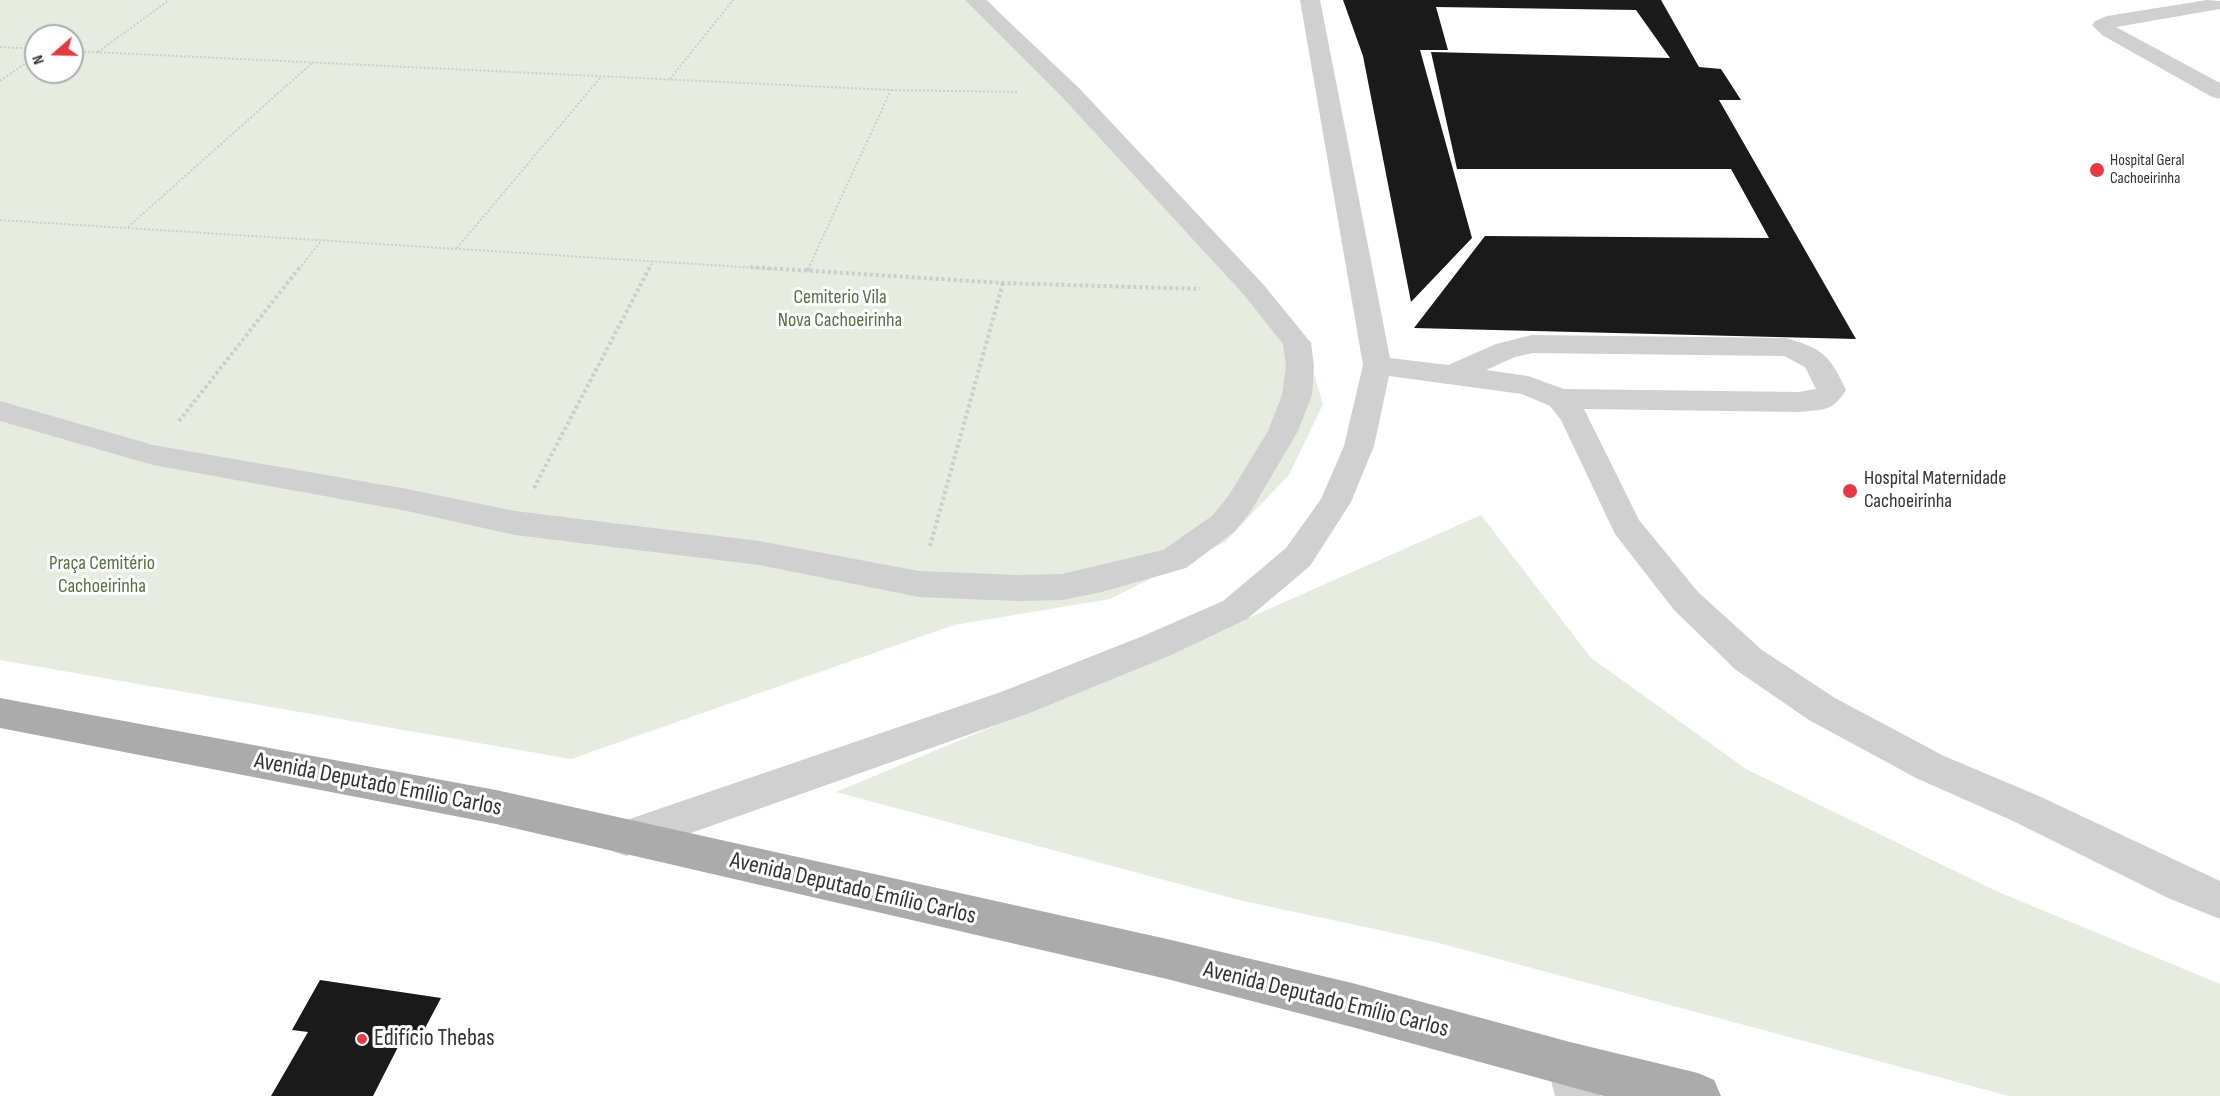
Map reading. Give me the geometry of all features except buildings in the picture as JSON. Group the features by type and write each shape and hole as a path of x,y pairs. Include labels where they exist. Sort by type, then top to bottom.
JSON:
{"main road":[{"name":"Avenida Deputado Emílio Carlos","path":"0,713 496,807 1167,959 1352,1005 1574,1080 1698,1096"}],"street":[{"path":"0,411 153,455 407,500 515,523 759,553 919,584 1017,588 1062,586 1102,579 1174,559 1223,524 1240,503 1283,431 1297,395 1300,366 1297,343 1254,290 1071,93 975,0"},
{"path":"626,838 1014,703 1156,646 1235,610 1298,557 1335,502 1359,446 1377,365 1311,0"},
{"path":"2212,5 2107,22 2102,25 2220,92"},
{"path":"1377,365 1451,375 1528,385 1560,399 1799,402 1823,400 1831,390 1818,360 1805,352 1785,347 1532,344 1506,350 1451,375"},
{"path":"1560,399 1574,417 1626,526 1686,601 1749,660 1822,710 1930,767 2027,809 2183,885 2220,900"}],"path":[{"path":"98,52 170,0"},
{"path":"670,79 733,0"},
{"path":"0,47 24,48"},
{"path":"84,51 891,90 1071,93"},
{"path":"127,228 313,62"},
{"path":"0,81 24,64"},
{"path":"457,248 602,76"},
{"path":"807,271 891,90"},
{"path":"0,220 1003,283 1254,290"},
{"path":"153,455 322,240"},
{"path":"515,523 653,261"},
{"path":"919,584 1003,283"}],"green space":[{"name":"Cemiterio Vila Nova Cachoeirinha","path":"0,0 988,0 1071,91 1301,332 1323,404 1289,475 1225,542 1110,599 954,625 571,759 0,660"},
{"path":"1481,515 1591,658 1746,769 1996,891 2220,984 2220,1096 2009,1096 1435,942 1239,900 836,792 1167,654"}],"place":[{"name":"Hospital Geral Cachoeirinha","path":"2097,170"},
{"name":"Hospital Maternidade Cachoeirinha","path":"1850,491"},
{"name":"Edifício Thebas","path":"362,1039"}],"park label":[{"name":"Praça Cemitério Cachoeirinha","path":"102,576"}]}
